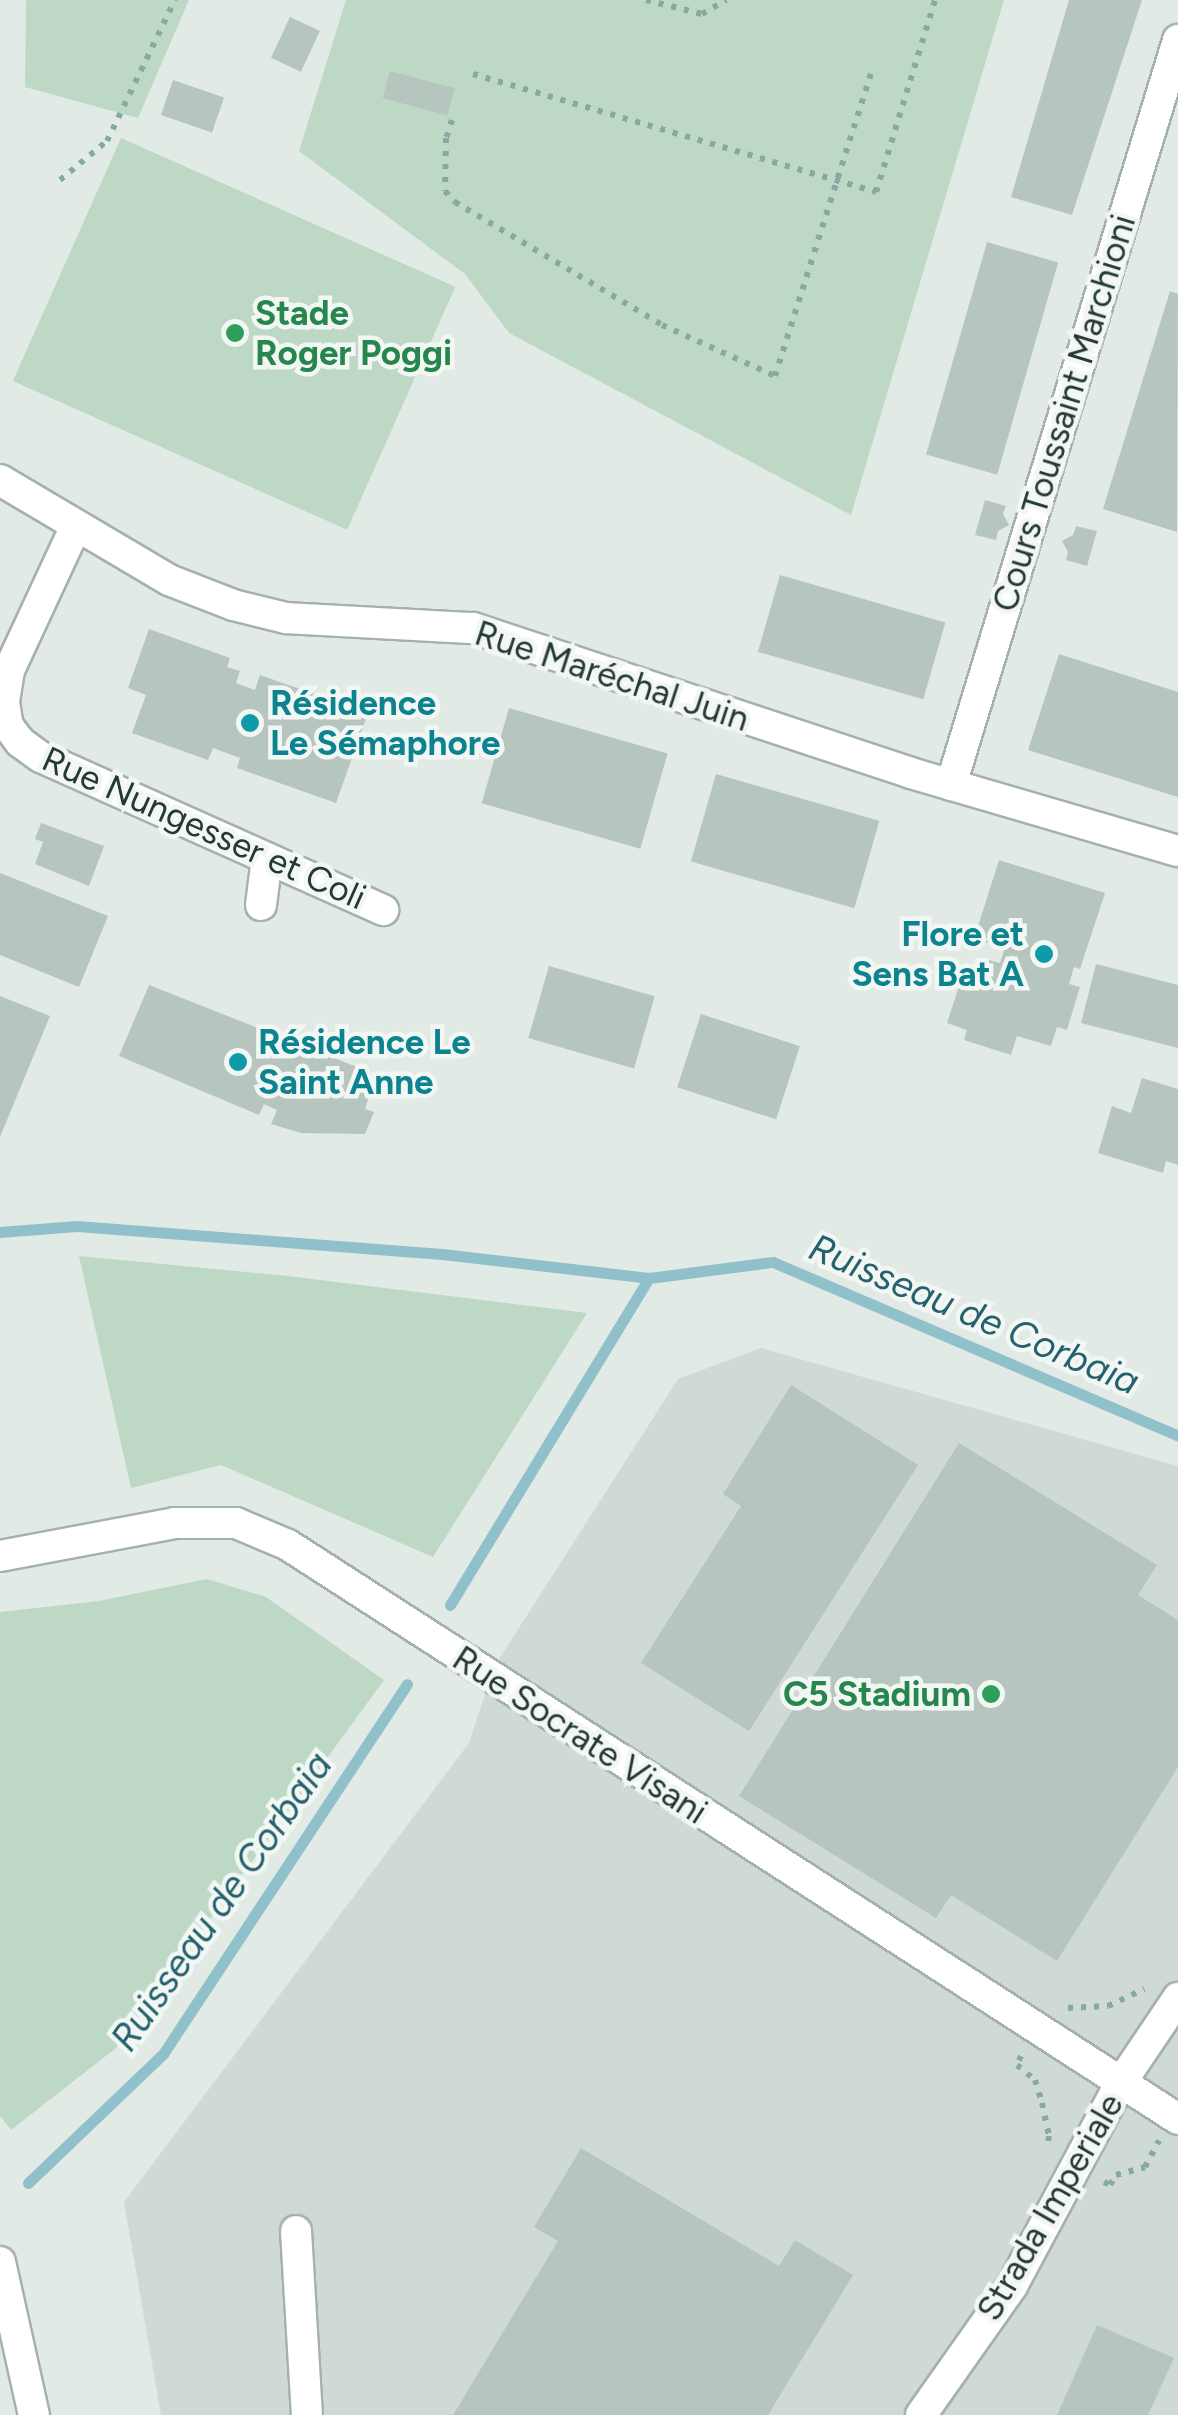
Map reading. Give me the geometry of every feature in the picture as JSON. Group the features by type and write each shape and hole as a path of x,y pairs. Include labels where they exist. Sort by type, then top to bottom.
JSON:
{"street":[{"name":"Cours Toussaint Marchioni","path":"950,785 1178,40"},
{"name":"Rue Maréchal Juin","path":"0,480 74,528 169,580 234,605 286,618 473,628 950,785 1178,851"},
{"name":"Rue Nungesser et Coli","path":"74,528 9,670 4,702 8,726 20,742 41,758 383,910"},
{"path":"261,905 268,858"},
{"name":"Rue Socrate Visani","path":"0,1556 174,1523 236,1523 288,1545 1178,2119"},
{"name":"Strada Imperiale","path":"921,2415 1012,2286 1120,2084 1173,2006"},
{"path":"296,2231 308,2415"},
{"path":"0,2262 34,2415"}],"path":[{"path":"60,180 108,142 174,0"},
{"path":"646,0 702,14 726,0"},
{"path":"473,74 876,192 934,0"},
{"path":"452,120 446,138 445,191 454,202 662,325 775,376 870,74"},
{"path":"1033,2029 1047,2002 1067,2008 1108,2006 1142,1986 1173,2006"}],"shaded area":[{"path":"761,1348 1178,1466 1178,2415 161,2415 124,2202 469,1743 494,1667 678,1379"}],"green space":[{"path":"26,0 189,0 138,118 25,87"},
{"path":"346,0 1004,0 851,515 509,333 465,274 299,151"},
{"name":"Stade Roger Poggi","path":"121,138 455,287 347,530 13,381"},
{"path":"79,1256 288,1276 587,1313 433,1557 221,1465 131,1488"},
{"path":"207,1579 266,1597 384,1680 116,2048 11,2130 0,2116 0,1612 99,1601"}],"building":[{"path":"1069,0 1142,0 1072,215 1011,197"},
{"path":"290,17 320,31 301,72 271,58"},
{"path":"390,71 455,88 447,115 383,98"},
{"path":"173,80 224,98 212,133 161,115"},
{"path":"987,242 1058,262 997,475 926,454"},
{"path":"1170,291 1178,294 1177,532 1103,509"},
{"path":"985,500 1006,506 1003,514 1009,525 998,531 996,540 975,535"},
{"path":"1076,526 1097,531 1087,566 1066,560 1068,552 1062,541 1073,535"},
{"path":"780,575 945,622 923,699 758,652"},
{"name":"Résidence Le Sémaphore","path":"149,629 230,658 227,667 240,671 236,683 255,690 260,675 368,713 336,803 237,768 240,758 213,748 208,760 132,733 146,695 128,688"},
{"path":"1059,654 1178,692 1178,797 1028,750"},
{"path":"509,708 668,753 640,849 482,803"},
{"path":"716,774 879,821 854,908 691,861"},
{"path":"41,823 104,846 89,886 35,864 43,842 35,839"},
{"name":"Flore et Sens Bat A","path":"999,860 1105,893 1080,969 1074,967 1069,984 1080,987 1067,1030 1057,1027 1051,1046 1017,1036 1011,1055 964,1040 967,1030 947,1023 963,974 982,980 989,960 1000,963 1005,948 974,939"},
{"path":"0,873 108,916 79,987 0,955"},
{"path":"1096,964 1178,985 1178,1048 1081,1023"},
{"path":"549,966 655,996 634,1068 528,1038"},
{"name":"Résidence Le Saint Anne","path":"149,985 357,1067 371,1090 365,1109 374,1112 365,1134 301,1133 271,1124 277,1110 264,1104 259,1115 119,1056"},
{"path":"0,996 50,1016 0,1137"},
{"path":"701,1014 800,1046 776,1119 677,1087"},
{"path":"1142,1078 1178,1089 1178,1165 1166,1161 1163,1173 1098,1153 1112,1106 1131,1113"},
{"path":"791,1385 918,1465 749,1731 641,1663 741,1506 723,1494"},
{"name":"C5 Stadium","path":"959,1443 1157,1565 1138,1595 1178,1620 1178,1767 1057,1961 951,1895 936,1918 739,1796"},
{"path":"581,2148 779,2266 795,2240 853,2275 768,2415 453,2415 558,2241 534,2227"},
{"path":"1097,2325 1174,2358 1148,2415 1057,2415"}],"waterway":[{"path":"0,1232 77,1226 442,1254 649,1278"},
{"name":"Ruisseau de Corbaia","path":"450,1605 649,1278 773,1262 1178,1436"},
{"name":"Ruisseau de Corbaia","path":"28,2183 163,2054 407,1684"}],"place":[{"name":"Stade Roger Poggi","path":"235,333"},
{"name":"Résidence Le Sémaphore","path":"250,723"},
{"name":"Flore et Sens Bat A","path":"1044,954"},
{"name":"Résidence Le Saint Anne","path":"238,1062"},
{"name":"C5 Stadium","path":"991,1694"}]}
